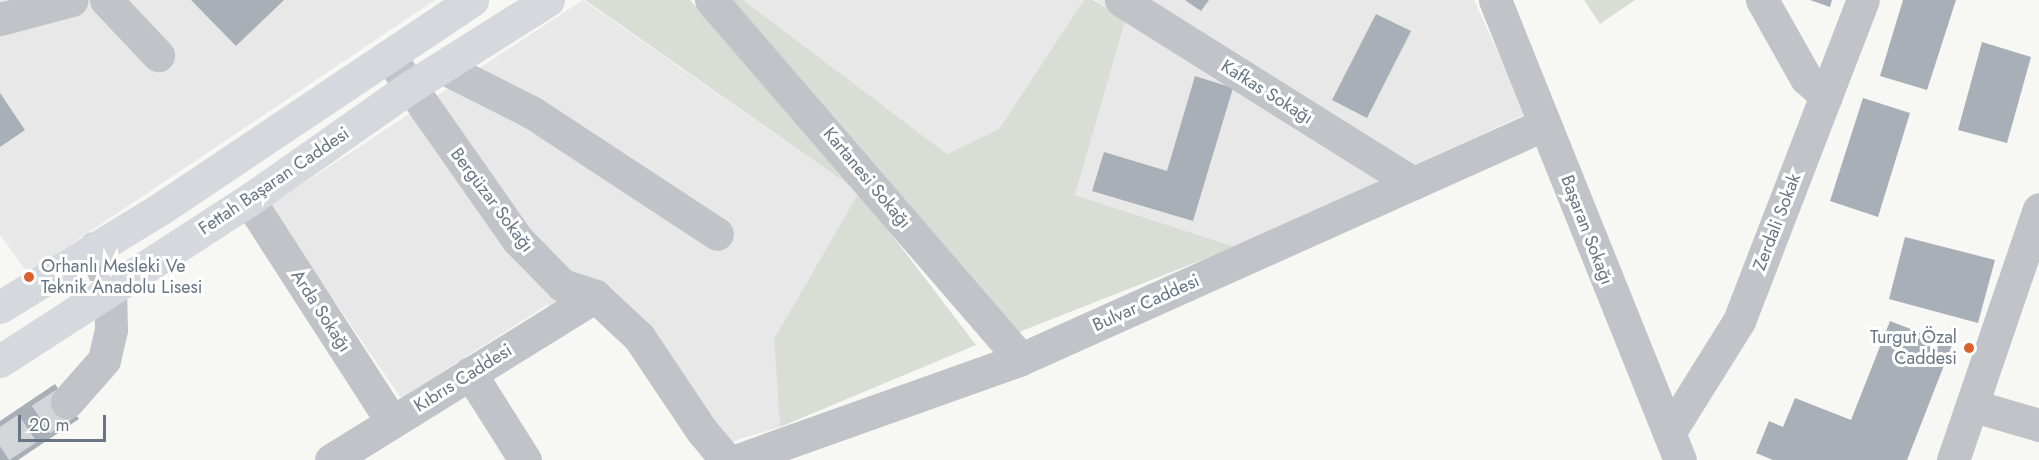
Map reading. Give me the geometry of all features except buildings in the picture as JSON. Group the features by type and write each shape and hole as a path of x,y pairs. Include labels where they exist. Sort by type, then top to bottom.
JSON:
{"main road":[{"path":"3,298 95,248 472,0"},
{"name":"Fettah Başaran Caddesi","path":"0,361 249,200 411,87 548,0"}],"street":[{"path":"0,19 72,0"},
{"path":"106,0 158,55"},
{"name":"Kartanesi Sokağı","path":"711,0 1021,359"},
{"name":"Kafkas Sokağı","path":"1120,0 1413,183"},
{"name":"Başaran Sokağı","path":"1495,0 1675,447"},
{"path":"1762,0 1806,78 1826,96"},
{"name":"Zerdali Sokak","path":"1675,447 1739,321 1863,0"},
{"name":"Bergüzar Sokağı","path":"389,56 518,240 562,285 595,296 639,337 702,431 726,460"},
{"path":"442,67 533,113 717,234"},
{"name":"Bulvar Caddesi","path":"738,460 1021,359 1545,124"},
{"name":"Arda Sokağı","path":"249,200 392,422"},
{"path":"1953,460 1974,406 2039,209"},
{"path":"67,402 105,360 111,329 110,289 95,248"},
{"name":"Kıbrıs Caddesi","path":"331,460 595,296"},
{"path":"470,373 525,460"},
{"path":"1974,406 2039,425"}],"shaded area":[{"path":"0,0 435,0 28,273 0,235"},
{"path":"583,0 859,192 774,339 780,427 739,439 706,455 638,351 596,312 547,305 401,398 269,206"},
{"path":"585,0 690,0 859,192"},
{"path":"725,0 743,0 947,154 999,129 1084,0 1093,0 1126,19 1075,195 1235,247 1014,334"},
{"path":"743,0 1084,0 999,129 947,154"},
{"path":"1095,0 1474,0 1526,114 1235,247 1075,195 1126,20"},
{"path":"1584,0 1635,0 1600,24"},
{"path":"859,192 976,345 780,427 774,339"}],"tunnel":[{"path":"0,446 67,402"}],"place":[{"name":"Orhanlı Mesleki Ve Teknik Anadolu Lisesi","path":"29,277"},
{"name":"Turgut Özal Caddesi","path":"1969,348"}]}
